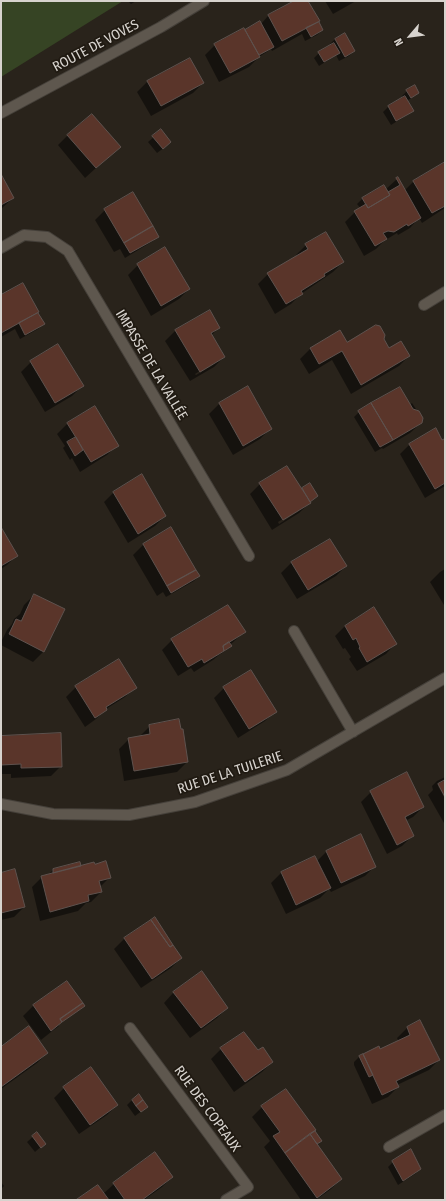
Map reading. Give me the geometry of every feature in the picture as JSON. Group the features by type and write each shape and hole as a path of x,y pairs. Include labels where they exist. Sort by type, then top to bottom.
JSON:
{"street":[{"name":"ROUTE DE VOVES","path":"1,113 161,27 204,1"},
{"name":"IMPASSE DE LA VALLÉE","path":"1,248 24,235 47,238 68,251 249,556"},
{"path":"424,305 445,292"},
{"path":"294,631 353,732"},
{"name":"RUE DE LA TUILERIE","path":"1,804 53,814 130,815 195,802 287,770 445,678"},
{"name":"RUE DES COPEAUX","path":"130,1028 248,1187 226,1200"},
{"path":"389,1147 445,1115"}],"green space":[{"path":"1,1 123,1 1,77"}],"building":[{"path":"294,1 308,1 320,21 282,41 268,15"},
{"path":"260,21 274,47 259,55 245,30"},
{"path":"319,22 323,30 311,37 306,28"},
{"path":"244,28 260,57 230,73 214,44"},
{"path":"345,33 355,51 345,57 335,39"},
{"path":"334,43 340,53 324,62 318,52"},
{"path":"190,58 204,83 161,106 147,81"},
{"path":"415,85 419,93 411,98 406,90"},
{"path":"405,96 414,111 396,121 388,106"},
{"path":"92,114 121,147 96,168 67,135"},
{"path":"161,129 171,142 163,149 152,136"},
{"path":"445,162 445,206 432,213 413,181"},
{"path":"1,174 14,198 1,205"},
{"path":"398,177 421,218 394,232 388,231 383,233 387,239 375,246 354,211 366,204 368,208 390,195 388,192 400,185 396,178"},
{"path":"384,185 390,195 368,208 362,198"},
{"path":"133,192 153,226 124,243 104,209"},
{"path":"153,226 159,237 130,253 124,243"},
{"path":"326,232 344,262 324,274 325,276 301,291 303,294 286,304 267,273 308,249 305,244"},
{"path":"165,247 190,289 161,306 137,264"},
{"path":"23,283 39,312 1,333 1,295"},
{"path":"210,310 220,328 211,333 225,357 200,372 175,330"},
{"path":"38,313 45,324 25,335 19,323"},
{"path":"376,325 380,326 385,335 384,339 389,348 401,341 410,356 361,385 342,351 319,364 310,348 340,330 347,342"},
{"path":"58,344 84,386 55,403 30,361"},
{"path":"248,386 272,429 243,446 219,403"},
{"path":"400,387 413,409 419,411 423,418 422,423 393,440 371,403"},
{"path":"371,403 393,440 380,447 358,411"},
{"path":"95,406 119,446 91,462 67,423"},
{"path":"436,428 442,440 444,439 445,441 445,483 435,489 409,444"},
{"path":"76,437 83,450 75,456 67,442"},
{"path":"287,466 311,503 283,520 259,483"},
{"path":"142,474 166,516 138,534 113,492"},
{"path":"310,483 318,496 310,502 302,488"},
{"path":"1,527 18,556 1,566"},
{"path":"171,527 196,570 167,586 143,544"},
{"path":"330,539 347,566 308,590 291,562"},
{"path":"196,570 200,576 171,593 167,586"},
{"path":"34,594 65,609 44,652 9,634 16,619 21,621"},
{"path":"228,605 246,632 223,646 224,651 204,663 202,659 188,667 171,639"},
{"path":"374,607 397,644 367,662 359,648 360,647 356,638 353,640 345,626"},
{"path":"229,642 232,646 224,651 223,646"},
{"path":"119,659 137,688 106,707 107,710 95,718 75,686"},
{"path":"251,670 277,712 249,729 223,687"},
{"path":"179,719 181,729 183,729 188,762 134,771 128,738 150,734 149,725"},
{"path":"61,733 62,767 21,768 21,764 1,765 1,736"},
{"path":"407,772 424,807 405,817 414,836 397,845 370,791"},
{"path":"445,780 445,797 438,784"},
{"path":"361,834 376,867 341,883 326,851"},
{"path":"315,856 331,888 296,905 281,872"},
{"path":"106,861 111,878 99,881 102,892 88,895 89,901 50,912 41,876 94,862 95,864"},
{"path":"80,862 81,866 53,873 53,869"},
{"path":"15,869 25,907 1,913 1,873"},
{"path":"155,917 173,945 170,947 151,920"},
{"path":"151,920 170,947 173,945 182,958 152,979 124,938"},
{"path":"202,971 228,1008 201,1028 173,992"},
{"path":"67,981 83,1003 60,1019 62,1022 51,1031 33,1005"},
{"path":"83,1003 85,1006 62,1022 60,1019"},
{"path":"420,1020 440,1060 396,1081 399,1087 382,1095 363,1054 379,1046 380,1049 410,1035 407,1027"},
{"path":"29,1026 48,1053 1,1087 1,1047"},
{"path":"244,1032 258,1050 263,1047 273,1062 245,1082 220,1048"},
{"path":"363,1054 373,1075 369,1077 359,1056"},
{"path":"91,1067 118,1105 90,1125 63,1087"},
{"path":"286,1089 316,1130 285,1153 273,1136 280,1132 261,1106"},
{"path":"139,1094 143,1100 136,1106 132,1100"},
{"path":"143,1100 148,1107 141,1112 136,1106"},
{"path":"315,1131 322,1141 317,1144 310,1134"},
{"path":"37,1132 46,1144 41,1148 32,1136"},
{"path":"310,1134 342,1179 317,1198 285,1153"},
{"path":"411,1149 421,1169 403,1181 392,1161"},
{"path":"155,1152 173,1177 142,1200 125,1200 113,1183"},
{"path":"98,1185 109,1200 76,1200"}]}
